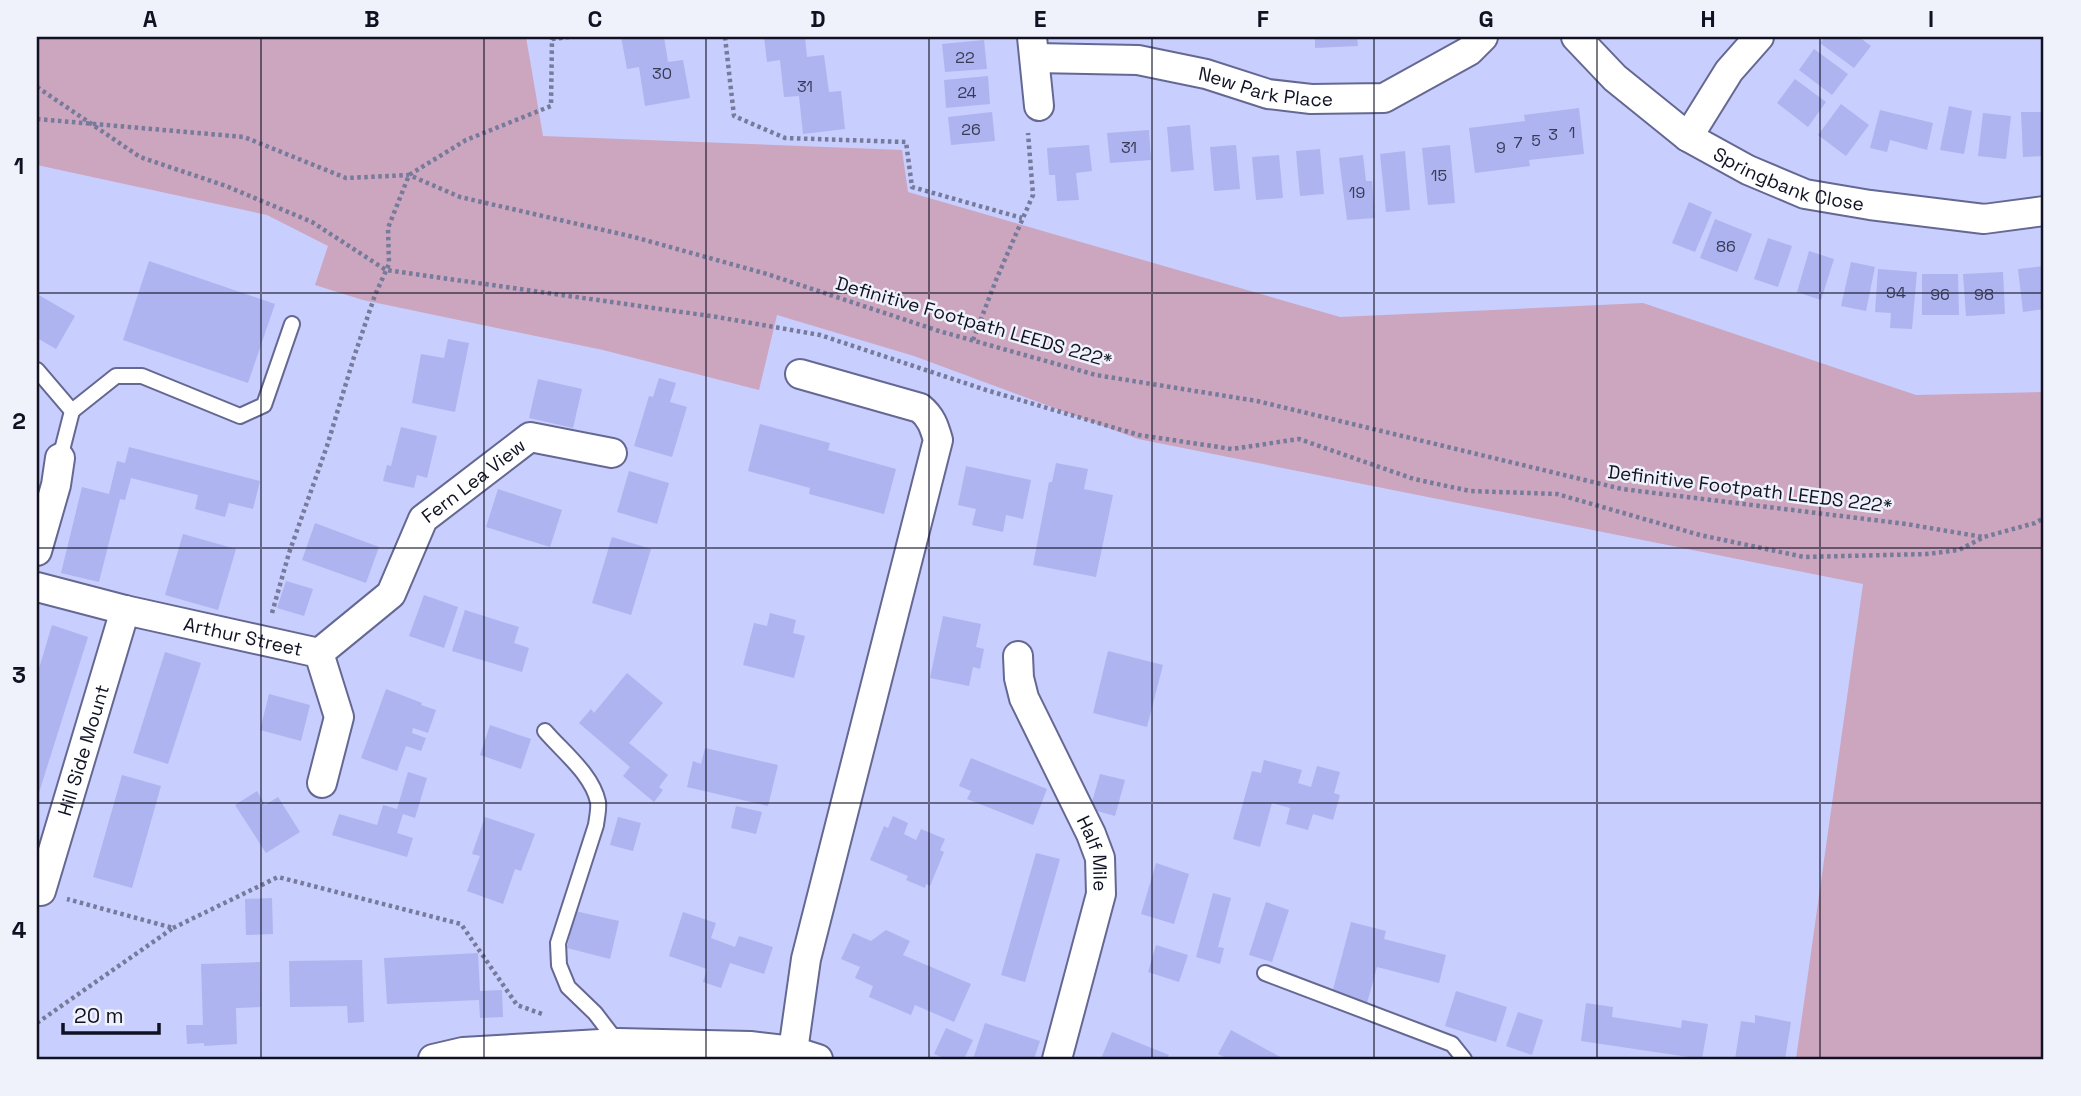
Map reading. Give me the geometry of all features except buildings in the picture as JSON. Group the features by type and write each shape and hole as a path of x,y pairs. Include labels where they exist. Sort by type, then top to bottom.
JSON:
{"street":[{"name":"New Park Place","path":"1039,106 1034,48 1138,60 1206,74 1268,94 1311,99 1384,98 1469,51 1483,37"},
{"name":"Springbank Close","path":"1576,37 1615,78 1688,137 1748,170 1805,194 1984,219 2044,211"},
{"path":"1688,137 1729,71 1759,37"},
{"path":"433,1059 463,1052 618,1043 750,1046 806,1055 806,959 937,440 929,415 920,408 800,374"},
{"name":"Fern Lea View","path":"319,653 391,594 423,519 530,437 612,453"},
{"path":"37,551 61,458"},
{"name":"Arthur Street","path":"37,587 125,610 319,653 339,717 322,783"},
{"name":"Hill Side Mount","path":"41,891 125,610"},
{"name":"Half Mile","path":"1018,656 1019,678 1024,698 1091,834 1100,858 1101,894 1057,1059"}],"lane":[{"path":"61,458 72,411 116,376 142,376 240,416 264,405 292,324"},
{"path":"37,370 72,411"},
{"path":"545,732 584,774 594,789 599,805 596,824 558,943 559,965 568,987 595,1013 618,1043"},
{"path":"1265,974 1452,1044 1464,1059"}],"path":[{"path":"262,641 374,295 390,264 388,228 409,175 466,140 551,106 552,38 569,37"},
{"path":"725,37 734,116 785,138 906,142 912,187 1022,218"},
{"path":"37,87 140,157 226,186 312,222 386,270 717,317 820,335 986,390 1139,435 1232,449 1299,439 1414,478 1470,491 1557,494 1700,536 1804,557 1927,554 1959,550 1984,537 2044,518"},
{"path":"973,340 1033,195 1025,108 1039,106"},
{"name":"Definitive Footpath LEEDS 222*","path":"37,118 243,137 346,178 409,175 460,197 674,248 767,274 973,340 1096,375 1257,401 1622,489 1906,524 1984,537"},
{"path":"37,1023 173,928 278,877 461,924 517,1005 555,1019"},
{"path":"41,891 173,928"}],"shaded area":[{"path":"37,37 526,37 543,136 902,150 908,192 1340,317 1643,303 1916,395 2044,392 2044,1059 1796,1059 1863,584 1138,439 914,356 777,315 759,390 603,350 363,300 315,285 328,246 267,215 37,165"}]}
